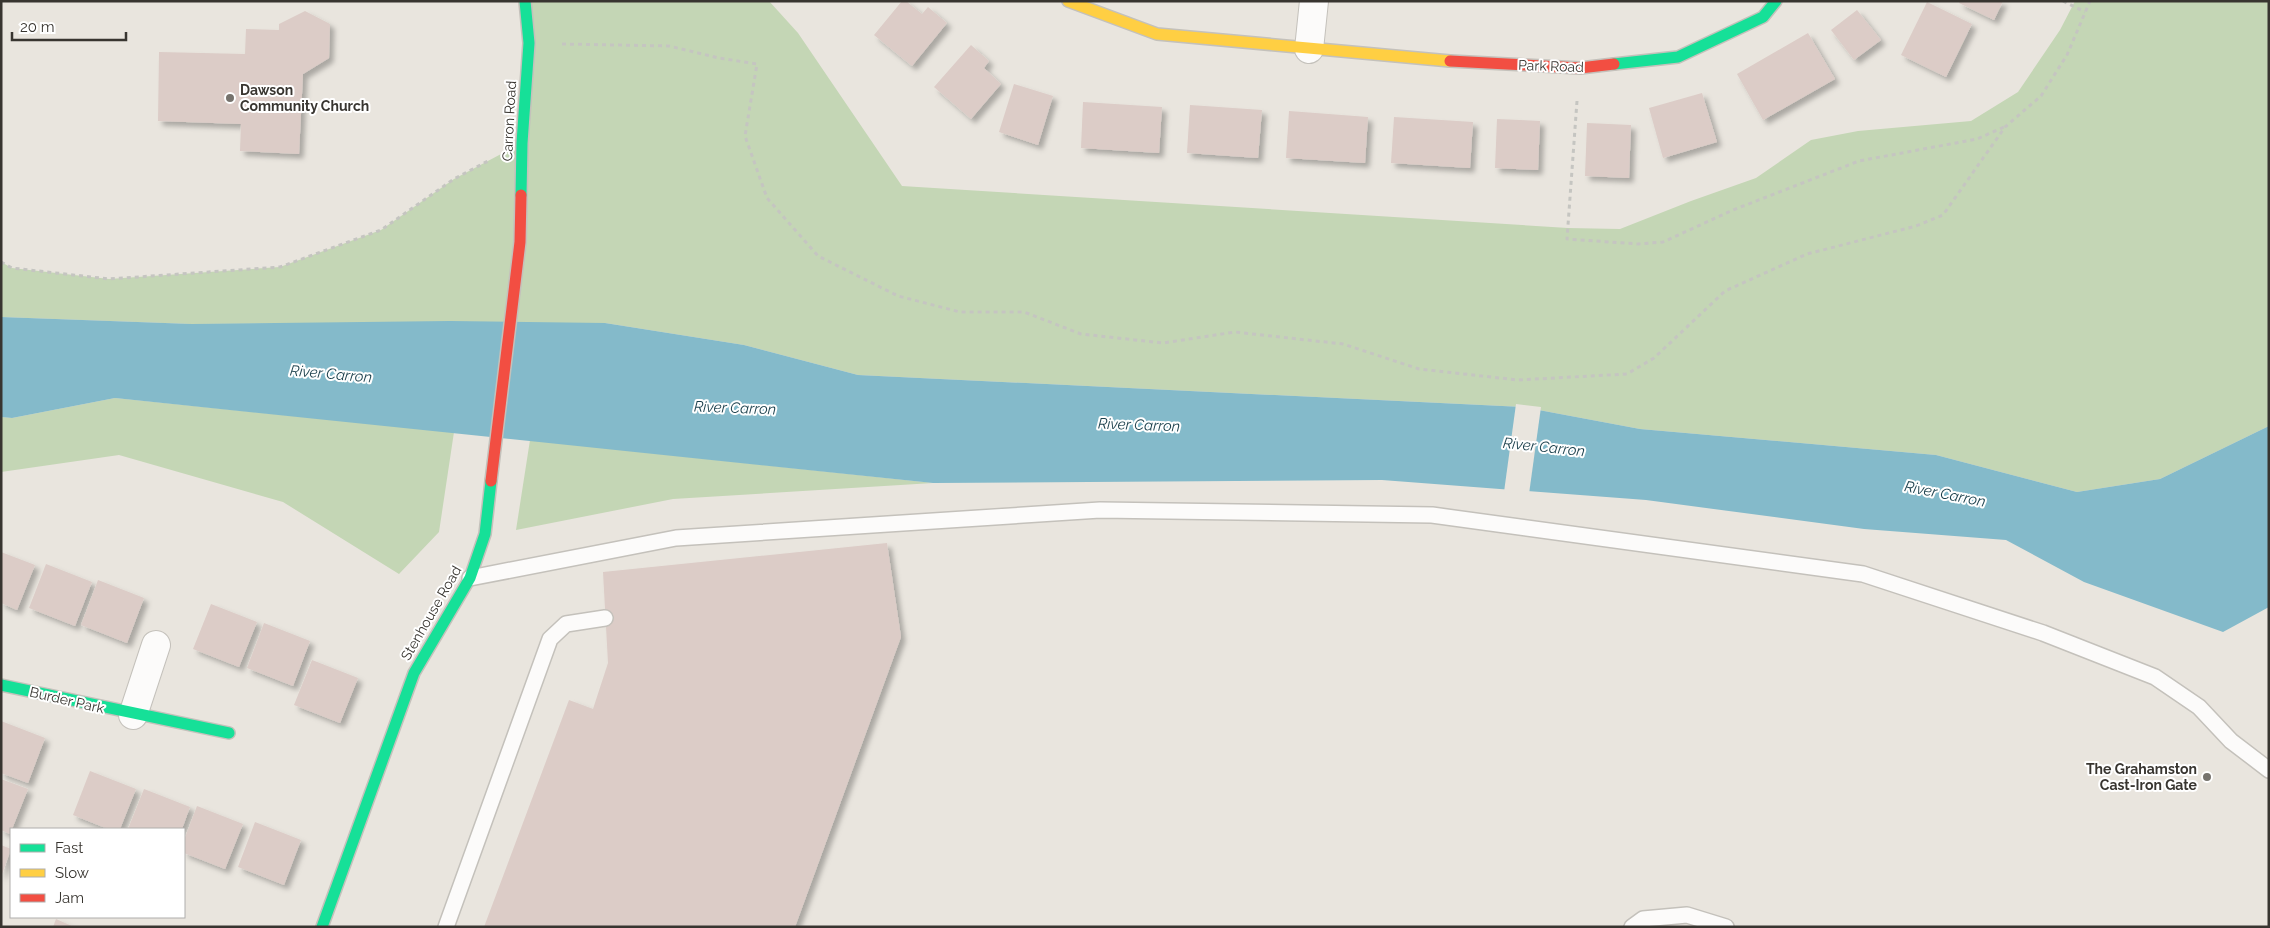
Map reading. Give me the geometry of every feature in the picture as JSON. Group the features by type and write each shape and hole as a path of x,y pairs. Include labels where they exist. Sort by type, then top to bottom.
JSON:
{"street":[{"name":"Carron Road","path":"520,242 522,143 529,43 525,1"},
{"name":"Park Road","path":"1068,1 1157,34 1422,59 1580,68 1678,57 1763,17 1776,1"},
{"path":"1309,49 1314,1"},
{"name":"Stenhouse Road","path":"322,927 414,673 470,578 485,534 520,242"},
{"path":"133,714 156,645"},
{"name":"Burder Park","path":"1,685 229,733"}],"lane":[{"path":"470,578 676,538 1031,514 1100,510 1432,515 1863,574 2043,633 2155,677 2200,707 2232,741 2269,770"},
{"path":"446,927 550,639 566,624 605,618"},
{"path":"1632,927 1643,919 1687,915 1726,927"}],"path":[{"path":"2063,1 2085,12"},
{"path":"1580,68 1567,239 1638,244 1663,242 1734,210 1859,161 1977,139 2005,126 2041,96 2067,54 2090,1"},
{"path":"529,43 669,46 719,58 757,64 745,136 767,198 818,256 898,296 960,312 1024,312 1081,334 1163,343 1235,332 1343,344 1419,369 1518,380 1627,374 1654,358 1724,291 1808,254 1916,226 1943,215 2005,126"},
{"path":"1,262 12,268 109,279 280,267 381,230 454,179 522,143"}],"green space":[{"path":"525,1 769,1 798,33 902,186 1568,228 1620,229 1756,178 1811,140 1858,131 1971,121 2018,92 2060,30 2075,1 2269,1 2269,426 2160,479 2077,492 1936,455 1640,429 1523,407 858,375 744,345 605,323 191,324 1,317 1,262 12,268 109,279 280,267 381,230 454,179 522,143"},
{"path":"115,398 454,432 439,532 399,574 283,502 119,455 1,472 1,417 12,418"},
{"path":"530,440 933,483 673,499 516,530"}],"water":[{"name":"River Carron","path":"1,317 192,324 450,321 605,323 744,345 858,375 1523,407 1640,429 1936,455 2077,492 2160,479 2269,426 2269,607 2223,632 2084,582 2006,540 1864,529 1646,500 1382,480 933,483 115,398 12,418 1,417"}],"pier":[{"path":"1516,404 1541,407 1529,494 1504,492"}],"building":[{"path":"902,1 906,1 922,14 928,7 947,23 912,66 874,35"},
{"path":"1960,1 2003,1 1994,20 1959,3"},
{"path":"1927,2 1972,24 1946,77 1901,55"},
{"path":"1857,10 1881,40 1854,60 1831,30"},
{"name":"Dawson Community Church","path":"305,11 330,24 329,58 303,74 299,154 240,151 241,124 158,121 159,52 245,54 246,29 279,30 279,24"},
{"path":"1808,33 1835,79 1763,120 1737,74"},
{"path":"971,45 989,61 984,68 1001,84 971,119 934,87"},
{"path":"1014,84 1053,96 1038,145 999,132"},
{"path":"1702,93 1717,142 1663,158 1649,108"},
{"path":"1083,102 1162,107 1159,153 1081,148"},
{"path":"1190,105 1262,110 1258,158 1187,153"},
{"path":"1289,111 1368,117 1365,163 1286,158"},
{"path":"1394,117 1473,122 1470,168 1391,163"},
{"path":"1497,119 1540,121 1538,170 1495,168"},
{"path":"1587,123 1631,125 1629,178 1585,176"},
{"path":"887,543 901,637 795,927 484,927 569,700 593,709 608,663 603,572"},
{"path":"1,552 35,565 17,610 1,603"},
{"path":"46,564 92,582 75,626 29,608"},
{"path":"98,580 144,598 127,643 81,625"},
{"path":"211,604 257,622 239,667 193,649"},
{"path":"264,623 310,641 293,686 247,668"},
{"path":"312,660 358,678 340,723 294,705"},
{"path":"1,721 45,738 28,783 1,773"},
{"path":"90,771 136,789 120,828 106,828 73,815"},
{"path":"1,779 28,789 12,828 10,828 10,834 1,830"},
{"path":"144,789 190,807 182,828 128,828"},
{"path":"197,806 243,824 225,869 185,853 185,837"},
{"path":"255,822 301,840 284,885 238,867"},
{"path":"1,845 10,849 10,852 1,877"},
{"path":"56,919 74,927 53,927"}],"traffic: fast":[{"path":"521,195 522,143 529,43 525,1"},
{"path":"1614,64 1678,57 1763,17 1776,1"},
{"path":"322,927 414,673 470,578 485,534 491,481"},
{"path":"1,685 229,733"}],"traffic: slow":[{"path":"1068,1 1157,34 1450,61"}],"traffic: jam":[{"path":"1450,61 1580,68 1614,64"},
{"path":"491,481 520,242 521,195"}],"place":[{"name":"Dawson Community Church","path":"230,98"},
{"name":"The Grahamston Cast-Iron Gate","path":"2207,777"}]}
